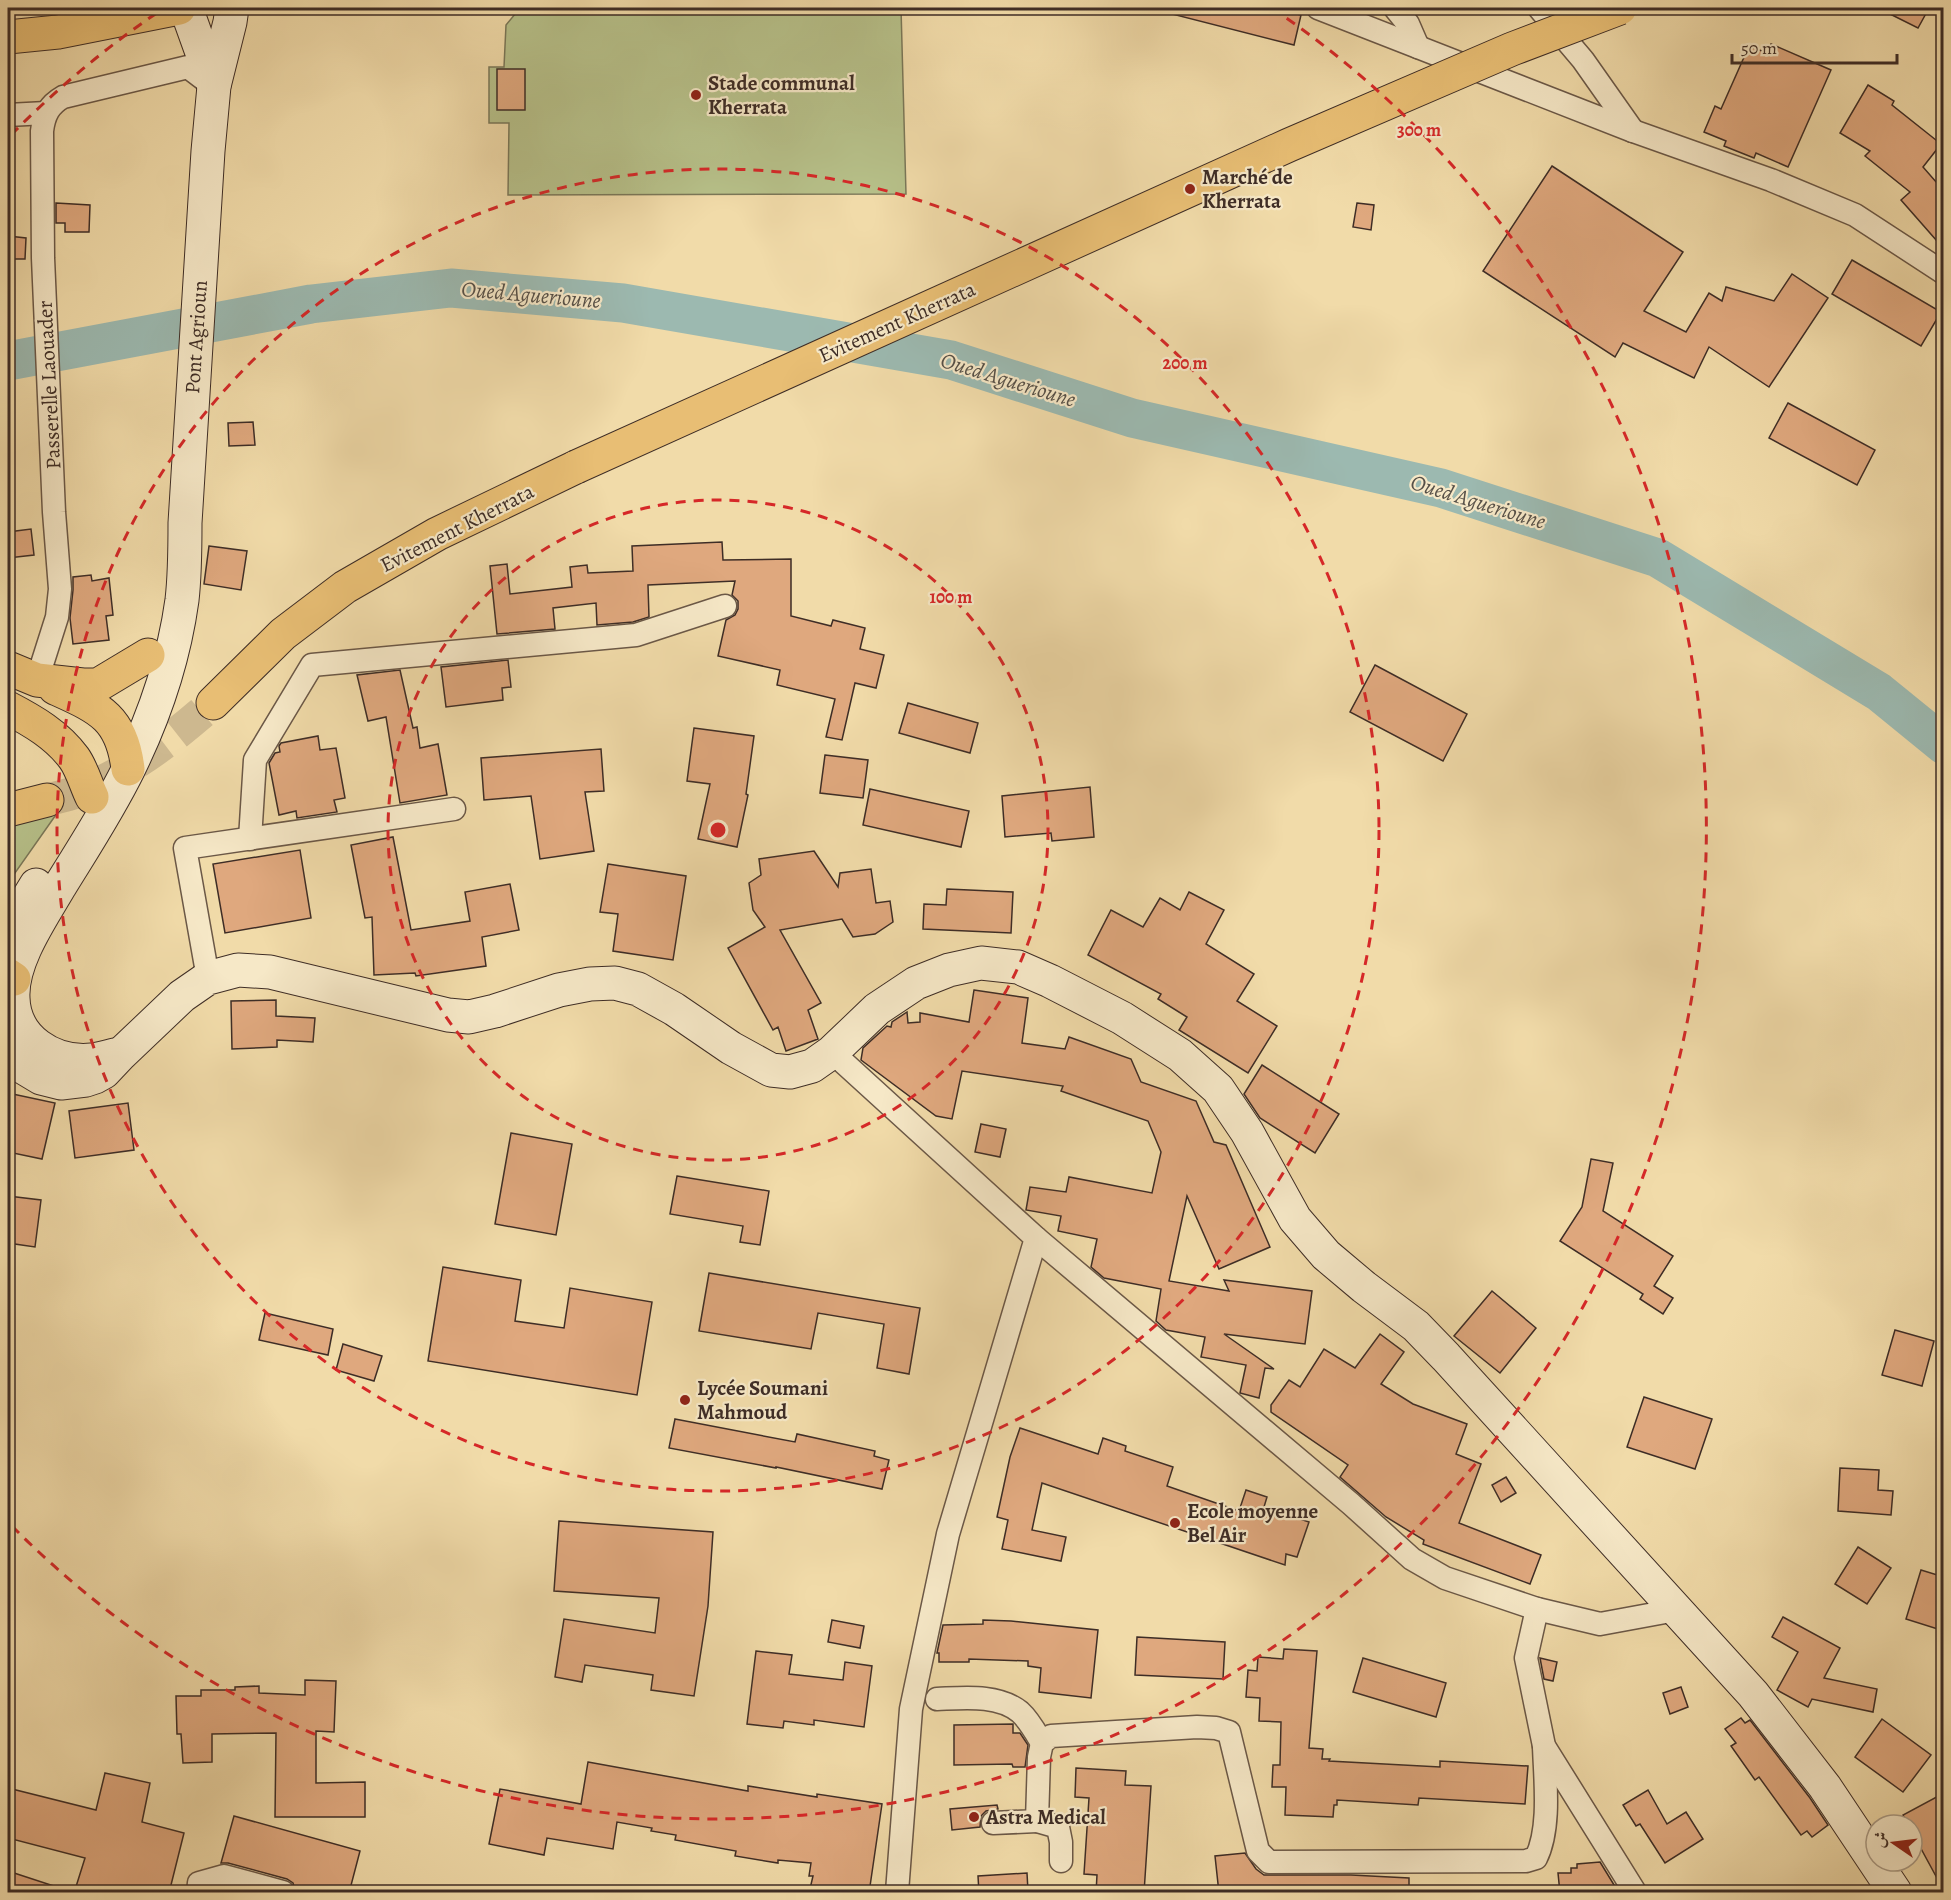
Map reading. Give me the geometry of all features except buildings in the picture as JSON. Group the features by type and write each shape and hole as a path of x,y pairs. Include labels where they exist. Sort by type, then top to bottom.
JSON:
{"main road":[{"path":"8,37 58,32 179,8"},
{"path":"186,8 214,87"},
{"name":"Pont Agrioun","path":"185,523 208,151 214,87 232,8"},
{"name":"Evitement Kherrata","path":"213,703 283,634 345,587 437,534 576,467 1289,145 1512,49 1620,8"},
{"path":"8,931 92,797 108,767 121,736 148,655 169,572 185,523"},
{"path":"121,1054 92,1060 72,1059 46,1050 32,1042 23,1032 15,1014 11,977 34,930 128,769 148,725 171,656 182,599 185,523"},
{"path":"37,680 98,685 148,655"},
{"path":"8,668 91,705 105,715 121,736 128,769"},
{"path":"8,708 52,734 65,747 76,760 92,797"},
{"path":"8,810 47,800"},
{"path":"8,1055 41,1078 61,1083 95,1077 182,996 208,978 238,970 270,972 448,1015 469,1017 559,990 590,984 615,983 638,989 674,1009 731,1048 771,1070 790,1072 812,1066 832,1052 877,1009 916,983 949,970 981,963 1018,968 1050,981 1122,1018 1180,1055 1218,1089 1246,1132 1295,1219 1326,1255 1416,1326 1753,1694 1825,1787 1895,1893"}],"street":[{"path":"1318,8 1633,131 1771,180 1855,215 1944,273"},
{"path":"1395,8 1408,24 1418,47"},
{"path":"1539,8 1583,60 1633,131"},
{"path":"8,115 46,113 56,101 63,97 188,67 214,87"},
{"name":"Passerelle Laouader","path":"37,680 60,603 43,258 42,131 46,113"},
{"path":"250,839 255,760 312,665 636,635 725,606"},
{"path":"208,978 185,849 454,808"},
{"path":"832,1052 1036,1238 1351,1504 1412,1559 1445,1578 1537,1609 1600,1624 1676,1610"},
{"path":"897,1893 911,1709 943,1557 1036,1238"},
{"path":"1037,1821 1039,1757 1042,1743 1051,1736 1197,1727 1216,1728 1229,1732 1258,1851 1269,1862 1526,1861 1536,1858 1543,1838 1545,1816 1545,1746 1526,1658 1537,1609"},
{"path":"937,1699 964,1698 1003,1701 1022,1713 1042,1743"},
{"path":"1545,1746 1635,1893"},
{"path":"993,1823 1037,1821 1058,1827 1061,1861"},
{"path":"198,1893 199,1883 224,1876 283,1893"}],"green space":[{"name":"Stade communal Kherrata","path":"520,8 901,8 906,194 508,195 509,123 489,123 489,67 504,67 506,25"},
{"path":"60,809 8,883 8,820"}],"waterway":[{"name":"Oued Aguerioune","path":"8,361 311,304 451,288 623,303 951,360 1132,418 1441,488 1658,558 1879,692 1944,745"}],"tunnel":[{"path":"47,800 83,790 118,773 168,740 213,703"}],"place":[{"name":"Stade communal Kherrata","path":"696,95"},
{"name":"Marché de Kherrata","path":"1190,189"},
{"name":"Lycée Soumani Mahmoud","path":"685,1400"},
{"name":"Ecole moyenne Bel Air","path":"1175,1523"},
{"name":"Astra Medical","path":"974,1817"}]}
